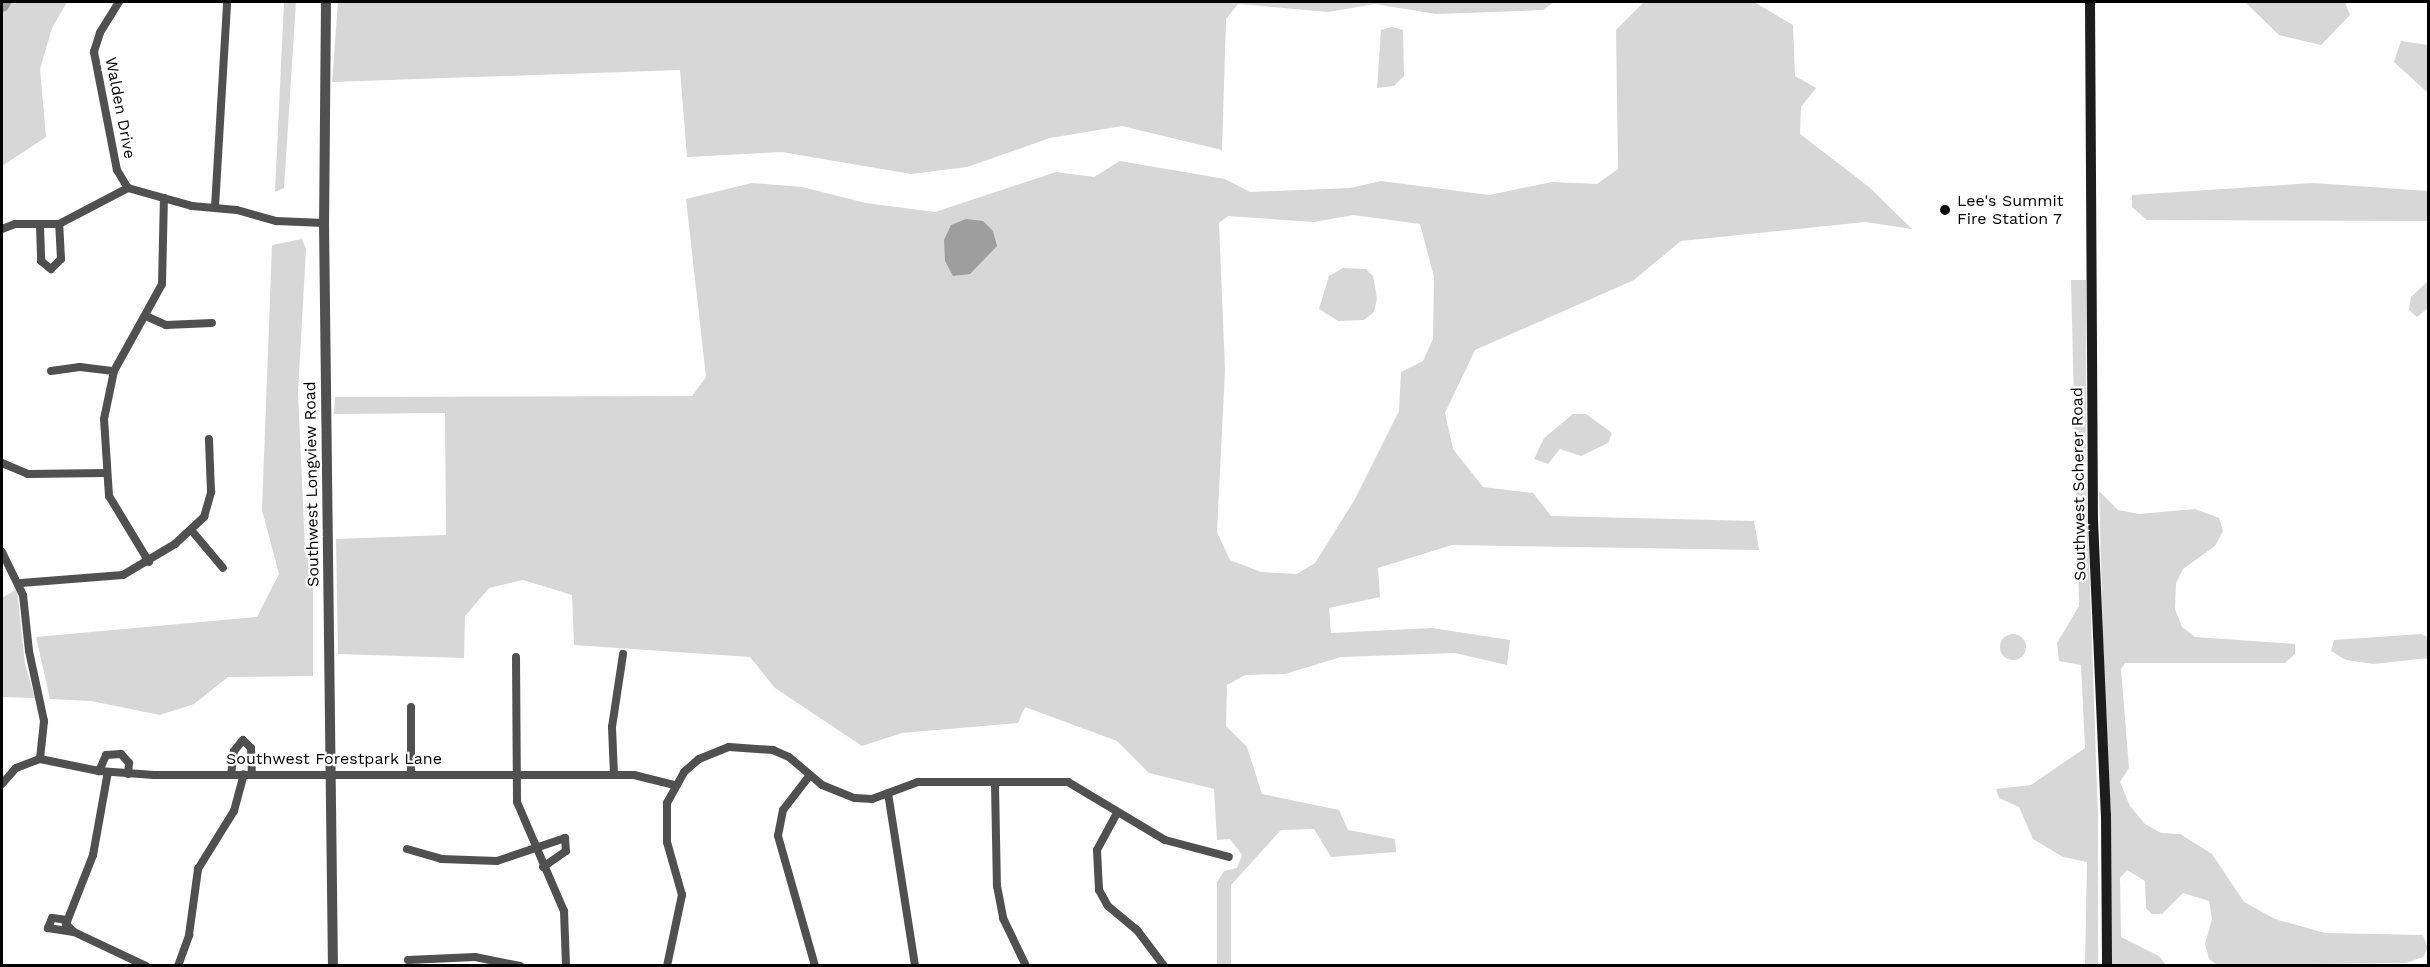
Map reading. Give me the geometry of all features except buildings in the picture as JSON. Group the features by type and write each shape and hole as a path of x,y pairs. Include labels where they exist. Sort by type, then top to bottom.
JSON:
{"main road":[{"name":"Southwest Scherer Road","path":"2090,2 2093,520 2106,815 2106,966"}],"street":[{"name":"Walden Drive","path":"119,2 100,33 94,52 117,170 128,188"},
{"path":"215,207 227,2"},
{"name":"Southwest Longview Road","path":"326,2 324,223 333,966"},
{"path":"2,229 15,224 40,226 59,224 128,188 164,198 276,221 324,223"},
{"path":"149,562 119,518 109,496 106,473 105,403 114,371 148,317 162,284 164,198"},
{"path":"40,226 41,261 51,269 61,259 59,224"},
{"path":"148,317 166,325 212,323"},
{"path":"51,372 80,367 114,371"},
{"path":"21,583 123,575 149,562 192,531 204,516 211,492 209,439"},
{"path":"2,463 28,474 106,473"},
{"path":"192,531 223,568"},
{"path":"2,552 21,583 44,721 40,759 16,768 2,784"},
{"path":"614,775 612,727 623,654"},
{"path":"516,657 516,774 519,813 568,928 566,966"},
{"path":"411,707 411,774"},
{"path":"178,966 189,935 198,868 234,811 248,774 251,748 243,741 234,751 231,775"},
{"path":"667,966 681,910 679,879 665,829 674,785 699,759 733,746 773,750 822,785 855,798 888,793 918,782 995,785 1068,782 1165,840 1230,857"},
{"path":"128,774 129,763 121,754 106,755 93,855 67,920 68,928 74,932 146,966"},
{"name":"Southwest Forestpark Lane","path":"40,759 104,772 128,774 614,775 650,777 674,785"},
{"path":"810,775 783,810 778,836 815,966"},
{"path":"995,785 997,886 1003,918 1026,966"},
{"path":"888,793 915,966"},
{"path":"1117,813 1097,850 1099,890 1108,906 1137,930 1164,966"},
{"path":"407,849 441,859 497,861 565,838 566,851 543,867"},
{"path":"67,920 52,918 48,928 74,932"},
{"path":"408,960 475,957 520,966"}],"shaded area":[{"path":"9,2 67,2 52,28 40,69 46,137 2,166 2,11"},
{"path":"284,2 296,2 284,188 275,192"},
{"path":"338,2 1554,2 1543,10 1436,14 1375,4 1328,12 1238,4 1226,19 1222,150 1122,126 1050,138 967,167 911,174 782,152 687,157 680,70 332,82"},
{"path":"1644,2 1754,2 1793,25 1795,76 1816,88 1801,107 1800,134 1869,187 1912,229 1865,222 1681,241 1634,280 1475,350 1445,413 1453,449 1483,487 1533,493 1551,516 1754,521 1759,550 1452,545 1378,568 1380,597 1329,608 1331,633 1432,628 1510,640 1507,665 1455,653 1341,657 1285,674 1245,675 1227,685 1226,726 1247,747 1262,794 1339,810 1348,830 1395,839 1396,852 1331,857 1314,829 1281,830 1231,885 1231,965 1217,965 1217,882 1224,871 1237,868 1242,855 1230,839 1217,840 1214,789 1149,773 1117,741 1025,707 1018,723 902,733 862,746 775,688 750,657 574,645 572,595 523,580 489,588 465,616 464,658 338,654 336,539 446,535 445,413 334,414 335,397 692,396 706,377 686,199 752,183 802,187 866,203 935,212 1056,172 1094,177 1120,161 1225,179 1250,192 1350,188 1381,181 1489,195 1552,182 1597,184 1618,169 1616,30","holes":["1353,215 1420,224 1434,277 1433,339 1423,361 1401,372 1399,411 1355,499 1315,563 1297,574 1261,572 1230,560 1217,532 1225,370 1219,223 1228,216 1314,222"]},
{"path":"2245,2 2345,2 2350,15 2321,45 2279,35"},
{"path":"1392,27 1403,30 1404,76 1394,86 1377,88 1381,30"},
{"path":"2401,41 2428,45 2428,93 2394,62"},
{"path":"2313,183 2428,191 2428,221 2147,220 2132,207 2132,195"},
{"path":"966,219 983,221 993,231 997,246 970,274 953,276 945,261 944,240 951,225"},
{"path":"302,239 306,249 298,392 305,549 313,555 313,676 228,677 194,704 160,715 91,701 50,699 36,637 257,617 279,574 262,510 272,245"},
{"path":"1343,268 1366,269 1373,276 1377,298 1374,312 1364,320 1338,321 1319,309 1329,276"},
{"path":"2071,280 2086,280 2086,473 2098,816 2098,966 2085,965 2087,862 2063,857 2033,839 2019,807 1999,798 1996,789 2031,785 2085,748 2081,665 2059,661 2057,643 2079,606"},
{"path":"2428,281 2428,308 2417,317 2409,310 2411,297"},
{"path":"1573,414 1586,414 1612,433 1608,443 1581,456 1560,449 1548,464 1534,459 1544,438"},
{"path":"2099,491 2118,510 2139,514 2195,509 2219,518 2223,531 2215,546 2183,569 2176,583 2175,609 2182,627 2195,637 2295,644 2295,654 2285,663 2125,663 2121,669 2129,768 2120,782 2130,806 2145,824 2161,833 2180,834 2212,854 2244,902 2275,919 2325,933 2423,935 2428,948 2423,957 2406,963 2217,965 2209,959 2205,944 2212,919 2209,901 2183,893 2162,914 2152,914 2146,908 2145,881 2127,870 2120,878 2121,937 2159,956 2166,965 2112,965"},
{"path":"17,589 25,664 35,698 2,697 2,598"},
{"path":"2013,634 2022,638 2026,647 2022,656 2013,660 2004,656 2000,647 2004,638"},
{"path":"2421,634 2428,637 2428,658 2374,664 2346,660 2331,651 2334,640"}],"place":[{"name":"Lee's Summit Fire Station 7","path":"1945,210"}]}
